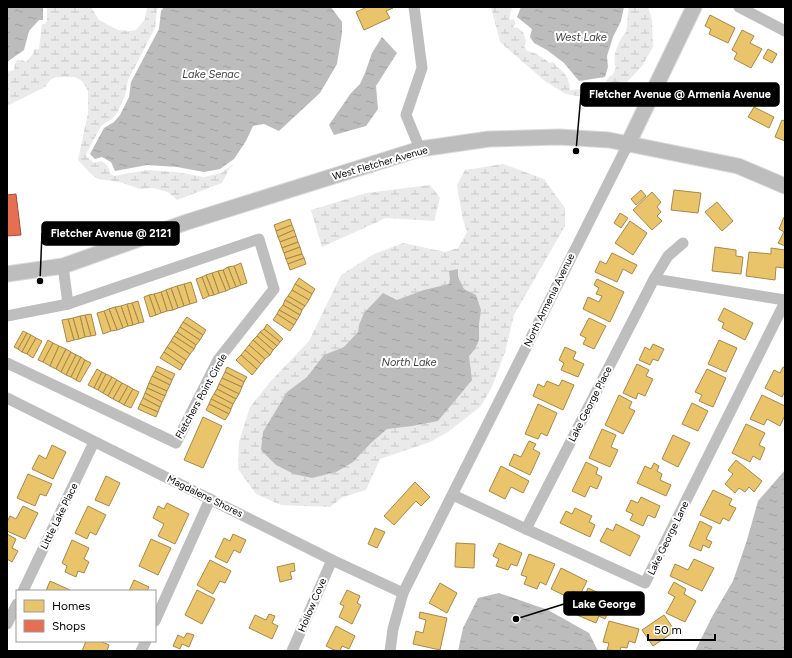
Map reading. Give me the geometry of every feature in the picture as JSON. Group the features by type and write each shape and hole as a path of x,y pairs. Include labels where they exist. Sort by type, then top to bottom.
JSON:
{"main road":[{"name":"North Armenia Avenue","path":"628,144 694,7"},
{"name":"West Fletcher Avenue","path":"7,274 63,266 187,222 420,149 489,139 559,137 609,140 738,166 785,186"}],"street":[{"path":"414,7 422,68 406,115 420,149"},
{"path":"739,7 785,30"},
{"name":"North Armenia Avenue","path":"390,651 393,629 403,592 628,144"},
{"name":"Fletchers Point Circle","path":"7,316 68,304 259,239 274,289 218,360 176,443 7,363"},
{"name":"Lake George Place","path":"526,529 654,279 668,256 683,243"},
{"path":"63,266 68,304"},
{"path":"654,279 785,301"},
{"name":"Lake George Lane","path":"453,495 645,583 785,301"},
{"name":"Magdalene Shores","path":"7,398 332,560 403,592"},
{"name":"Little Lake Place","path":"23,590 94,442"},
{"path":"156,619 210,499"},
{"name":"Hollow Cove","path":"292,651 332,560"},
{"path":"7,624 16,606"},
{"path":"141,651 146,642"}],"green space":[{"path":"47,7 91,7 99,20 118,30 130,31 136,30 145,19 147,7 159,7 157,10 155,28 128,80 125,96 117,113 112,119 101,126 86,156 94,163 101,161 107,165 111,174 114,176 147,170 176,172 204,177 221,173 234,164 229,169 222,183 177,200 168,192 153,188 140,189 120,182 98,179 91,174 78,160 88,113 88,91 82,81 75,77 56,77 50,80 45,87 7,106 7,72 14,70 17,60 26,62 33,54 34,49 39,49 42,24 45,24 47,21"},
{"path":"491,7 512,7 509,20 514,19 515,24 513,27 518,28 523,32 526,41 524,46 527,51 537,54 550,63 554,62 569,81 570,90 583,89 594,84 598,86 604,85 613,74 616,67 616,52 622,36 626,32 629,7 648,7 652,20 653,47 642,66 627,82 616,89 595,99 566,94 546,82 500,42"},
{"path":"503,164 544,179 565,208 565,226 514,315 505,352 492,387 481,406 448,432 430,442 380,459 366,490 343,497 330,507 281,505 256,494 238,469 239,442 250,407 270,382 309,341 341,275 374,254 403,243 445,252 458,248 467,232 462,216 457,185 465,170"},
{"path":"430,185 440,198 434,221 386,218 322,247 311,210 366,193"}],"water":[{"path":"7,7 43,7 43,20 39,20 29,31 24,50 7,62"},
{"name":"Lake Senac","path":"164,7 331,7 342,22 342,33 337,64 320,93 279,131 264,124 253,126 246,141 234,159 220,169 204,172 177,167 147,165 115,171 111,162 102,157 95,159 90,154 104,128 114,122 120,115 129,97 131,82 159,29 161,11"},
{"name":"West Lake","path":"521,7 624,7 621,21 613,37 607,56 608,67 605,77 579,81 564,63 547,50 534,43 530,37 532,29 517,17"},
{"path":"382,37 397,53 376,86 378,109 366,126 334,135 329,125 351,93 360,84 372,53"},
{"name":"North Lake","path":"458,269 458,277 464,289 476,295 481,310 479,340 475,349 469,356 472,380 438,421 387,429 353,462 336,472 312,478 294,474 276,465 261,450 263,432 287,392 307,377 324,355 344,347 358,332 364,313 383,293 397,300 424,290 449,284 449,271"},
{"path":"785,470 785,651 695,651 713,615 733,581 758,501"},
{"path":"499,593 548,610 589,633 598,651 458,651 463,628 478,598"}],"building: Homes":[{"path":"367,7 393,8 386,11 390,18 364,30 356,12"},
{"path":"710,15 735,28 728,43 709,34 711,29 705,26"},
{"path":"742,30 754,36 750,43 762,49 751,68 734,59 737,53 732,50"},
{"path":"768,49 777,54 772,63 763,58"},
{"path":"754,107 774,117 769,128 748,117"},
{"path":"782,120 785,121 785,141 775,137"},
{"path":"641,190 646,196 636,205 631,199"},
{"path":"674,190 701,193 698,213 671,210"},
{"path":"652,192 661,202 657,207 661,212 657,216 662,221 652,230 633,210"},
{"path":"717,202 733,221 722,231 705,212"},
{"path":"620,213 628,218 621,228 614,223"},
{"path":"784,217 785,246 778,243 784,232 779,229"},
{"path":"290,219 292,225 276,231 274,225"},
{"path":"630,221 647,233 633,255 615,243"},
{"path":"292,225 294,230 278,237 276,231"},
{"path":"294,230 296,236 280,242 278,237"},
{"path":"296,236 298,242 282,248 280,242"},
{"path":"298,242 300,247 284,253 282,248"},
{"path":"300,247 302,254 286,259 284,253"},
{"path":"715,247 736,250 736,256 743,257 741,274 712,271"},
{"path":"771,248 785,250 784,268 776,267 775,280 746,276 749,252 771,254"},
{"path":"612,253 637,265 632,274 623,269 617,282 595,272 600,261 606,264"},
{"path":"302,254 304,258 288,264 286,259"},
{"path":"304,258 306,264 290,270 288,264"},
{"path":"241,263 247,283 241,285 234,266"},
{"path":"234,266 241,285 236,287 228,267"},
{"path":"228,267 236,287 230,289 223,270"},
{"path":"223,270 230,289 226,291 218,271"},
{"path":"218,271 226,291 219,293 212,273"},
{"path":"212,273 219,293 214,295 206,275"},
{"path":"206,275 214,295 209,296 202,277"},
{"path":"202,277 209,296 203,299 196,279"},
{"path":"299,278 315,289 312,294 295,284"},
{"path":"597,279 624,292 610,322 583,309 588,297 599,302 602,296 596,294 599,288 594,285"},
{"path":"191,282 197,302 190,304 184,284"},
{"path":"184,284 190,304 184,306 177,286"},
{"path":"295,284 312,294 309,300 292,290"},
{"path":"177,286 184,306 178,308 171,288"},
{"path":"171,288 178,308 173,310 166,290"},
{"path":"166,290 173,310 167,311 161,292"},
{"path":"292,290 309,300 305,306 288,296"},
{"path":"161,292 167,311 161,313 154,294"},
{"path":"154,294 161,313 156,315 149,295"},
{"path":"149,295 156,315 150,317 144,297"},
{"path":"288,296 305,306 302,310 285,300"},
{"path":"285,300 302,310 300,315 283,305"},
{"path":"138,301 144,322 139,323 132,303"},
{"path":"132,303 139,323 133,325 127,304"},
{"path":"127,304 133,325 128,326 121,306"},
{"path":"283,305 300,315 297,320 279,310"},
{"path":"121,306 128,326 123,328 115,307"},
{"path":"115,307 123,328 117,330 109,309"},
{"path":"724,308 753,323 745,340 722,328 724,323 718,320"},
{"path":"109,309 117,330 111,331 104,311"},
{"path":"279,310 297,320 294,325 277,314"},
{"path":"104,311 111,331 103,334 97,313"},
{"path":"91,314 96,335 91,336 85,315"},
{"path":"277,314 294,325 290,331 273,320"},
{"path":"85,315 91,336 85,337 80,316"},
{"path":"80,316 85,337 79,339 73,318"},
{"path":"187,317 206,330 203,335 183,322"},
{"path":"73,318 79,339 74,340 68,319"},
{"path":"589,318 606,326 594,349 583,344 586,338 580,335"},
{"path":"68,319 74,340 67,342 62,320"},
{"path":"183,322 203,335 200,340 180,327"},
{"path":"267,324 283,339 280,342 264,329"},
{"path":"180,327 200,340 196,345 177,332"},
{"path":"264,329 280,342 277,346 260,332"},
{"path":"23,331 27,333 18,349 14,347"},
{"path":"177,332 196,345 194,349 174,336"},
{"path":"260,332 277,346 273,350 257,336"},
{"path":"27,333 31,335 22,352 18,349"},
{"path":"31,335 36,338 27,354 22,352"},
{"path":"174,336 194,349 190,354 171,341"},
{"path":"257,336 273,350 270,355 253,340"},
{"path":"36,338 42,341 33,358 27,354"},
{"path":"48,340 53,343 43,362 38,360"},
{"path":"253,340 270,355 265,359 249,345"},
{"path":"719,340 737,348 726,372 708,364"},
{"path":"171,341 190,354 186,360 167,347"},
{"path":"53,343 59,346 50,366 43,362"},
{"path":"653,344 664,349 658,361 653,359 650,365 639,360 645,347 650,350"},
{"path":"249,345 265,359 261,364 245,350"},
{"path":"59,346 66,349 56,369 50,366"},
{"path":"167,347 186,360 183,365 164,352"},
{"path":"565,347 576,352 573,359 584,364 578,377 561,370 564,363 559,360"},
{"path":"66,349 71,352 61,372 56,369"},
{"path":"245,350 261,364 257,369 241,355"},
{"path":"71,352 76,355 66,375 61,372"},
{"path":"164,352 183,365 180,370 160,358"},
{"path":"76,355 81,357 71,377 66,375"},
{"path":"241,355 257,369 252,375 236,360"},
{"path":"81,357 85,360 76,380 71,377"},
{"path":"85,360 91,363 80,382 76,380"},
{"path":"637,364 649,370 646,376 653,379 645,396 638,393 636,399 623,393"},
{"path":"157,366 175,374 172,380 155,371"},
{"path":"227,367 247,377 244,382 225,372"},
{"path":"783,367 785,368 785,391 782,397 765,388 774,370 780,373"},
{"path":"97,369 102,372 94,388 88,385"},
{"path":"707,369 726,378 713,407 699,401 702,395 695,392"},
{"path":"155,371 172,380 170,385 152,376"},
{"path":"102,372 106,374 98,390 94,388"},
{"path":"225,372 244,382 242,387 222,378"},
{"path":"106,374 112,377 103,393 98,390"},
{"path":"152,376 170,385 167,391 149,383"},
{"path":"112,377 117,380 108,396 103,393"},
{"path":"222,378 242,387 239,394 219,384"},
{"path":"117,380 122,383 113,399 108,396"},
{"path":"562,380 574,385 563,410 533,396 538,384 544,387 547,381 559,386"},
{"path":"122,383 128,386 119,402 113,399"},
{"path":"149,383 167,391 165,396 147,388"},
{"path":"219,384 239,394 236,399 217,389"},
{"path":"128,386 133,389 124,405 119,402"},
{"path":"147,388 165,396 162,402 145,393"},
{"path":"133,389 139,392 131,408 124,405"},
{"path":"217,389 236,399 233,404 214,394"},
{"path":"145,393 162,402 160,407 143,398"},
{"path":"214,394 233,404 231,409 211,399"},
{"path":"619,395 632,402 629,408 635,411 623,434 605,425"},
{"path":"762,395 785,406 785,415 780,426 767,419 764,425 750,419"},
{"path":"143,398 160,407 158,412 140,404"},
{"path":"211,399 231,409 229,414 209,404"},
{"path":"692,403 708,411 698,431 682,424"},
{"path":"140,404 158,412 156,417 138,409"},
{"path":"209,404 229,414 225,420 206,410"},
{"path":"538,404 557,413 547,436 541,433 538,439 525,434"},
{"path":"203,417 222,426 203,468 184,460"},
{"path":"746,424 765,433 759,445 765,448 760,460 753,456 750,462 732,453"},
{"path":"602,429 616,435 611,447 618,450 610,467 589,458"},
{"path":"673,435 690,443 678,467 662,459"},
{"path":"529,441 536,444 533,449 540,453 530,475 509,465 514,454 521,457"},
{"path":"52,445 66,452 53,479 32,469 39,455 46,459"},
{"path":"736,460 762,481 754,492 749,487 745,492 739,488 735,493 725,484 733,474 728,470"},
{"path":"586,462 598,468 596,474 602,477 597,489 590,486 585,497 572,491"},
{"path":"654,463 659,466 657,471 662,474 660,480 671,485 666,496 637,483 645,466 651,469"},
{"path":"501,466 529,481 523,493 511,487 505,499 489,491"},
{"path":"28,474 52,484 46,496 40,494 35,506 17,498"},
{"path":"106,476 120,483 109,506 95,500"},
{"path":"415,482 430,497 421,506 416,501 394,525 384,516"},
{"path":"713,490 732,499 729,505 736,508 729,521 723,518 720,524 700,515"},
{"path":"641,497 660,506 655,518 648,515 643,526 630,520 633,514 626,511 631,500 638,503"},
{"path":"167,503 189,514 175,544 158,536 164,524 153,518 158,506 164,509"},
{"path":"23,506 38,513 25,539 7,531 7,522 10,516 16,519"},
{"path":"88,506 106,515 96,535 90,532 87,539 75,533"},
{"path":"575,508 592,516 589,522 595,525 590,537 560,523 566,511 572,514"},
{"path":"700,521 712,527 706,539 712,542 709,548 703,545 701,551 689,546"},
{"path":"616,524 640,536 630,556 600,541 607,528 613,531"},
{"path":"375,528 385,532 377,548 368,544"},
{"path":"7,534 16,539 12,548 18,551 12,562 7,559"},
{"path":"233,534 246,540 240,553 234,550 227,563 215,557 224,538 230,541"},
{"path":"151,539 171,548 158,575 139,566"},
{"path":"72,540 89,548 84,559 89,562 84,573 78,571 76,577 65,572 67,566 62,563"},
{"path":"456,543 475,544 474,568 455,567"},
{"path":"499,543 522,553 517,566 511,564 508,570 496,566 499,559 493,556"},
{"path":"529,554 555,564 546,585 540,582 537,589 524,584 527,577 521,575"},
{"path":"694,559 714,568 702,591 670,576 675,564 688,570"},
{"path":"210,560 231,571 225,583 220,581 213,594 197,585"},
{"path":"294,563 295,571 290,572 292,579 280,582 277,567"},
{"path":"561,568 587,581 580,595 573,591 570,598 551,589"},
{"path":"134,580 149,587 148,590 129,590"},
{"path":"50,581 70,590 46,590"},
{"path":"674,582 686,589 684,594 696,601 685,622 666,613 675,597 668,593"},
{"path":"440,583 457,593 447,613 429,603"},
{"path":"588,588 601,594 598,600 611,606 605,619 599,616 596,623 577,615"},
{"path":"197,590 215,599 202,624 185,615"},
{"path":"347,590 360,596 357,603 361,605 352,624 339,617 344,606 340,604"},
{"path":"420,612 447,618 440,650 413,644 416,631 423,633 426,620 419,618"},
{"path":"269,614 275,616 272,623 278,626 272,639 249,628 255,615 266,620"},
{"path":"664,615 675,631 653,646 642,630"},
{"path":"609,621 639,629 635,643 629,641 627,648 621,647 620,651 607,650 609,643 603,642"},
{"path":"336,626 355,636 349,649 342,646 340,651 336,651 326,646"},
{"path":"187,633 194,635 189,647 182,644 180,649 173,646 178,635 184,638"},
{"path":"86,642 102,642 109,645 107,651 82,651"}],"building: Shops":[{"path":"16,194 21,235 7,236 7,195"}],"place":[{"name":"Fletcher Avenue @ Armenia Avenue","path":"576,151"},
{"name":"Fletcher Avenue @ 2121","path":"40,281"},
{"name":"Lake George","path":"516,619"}]}
